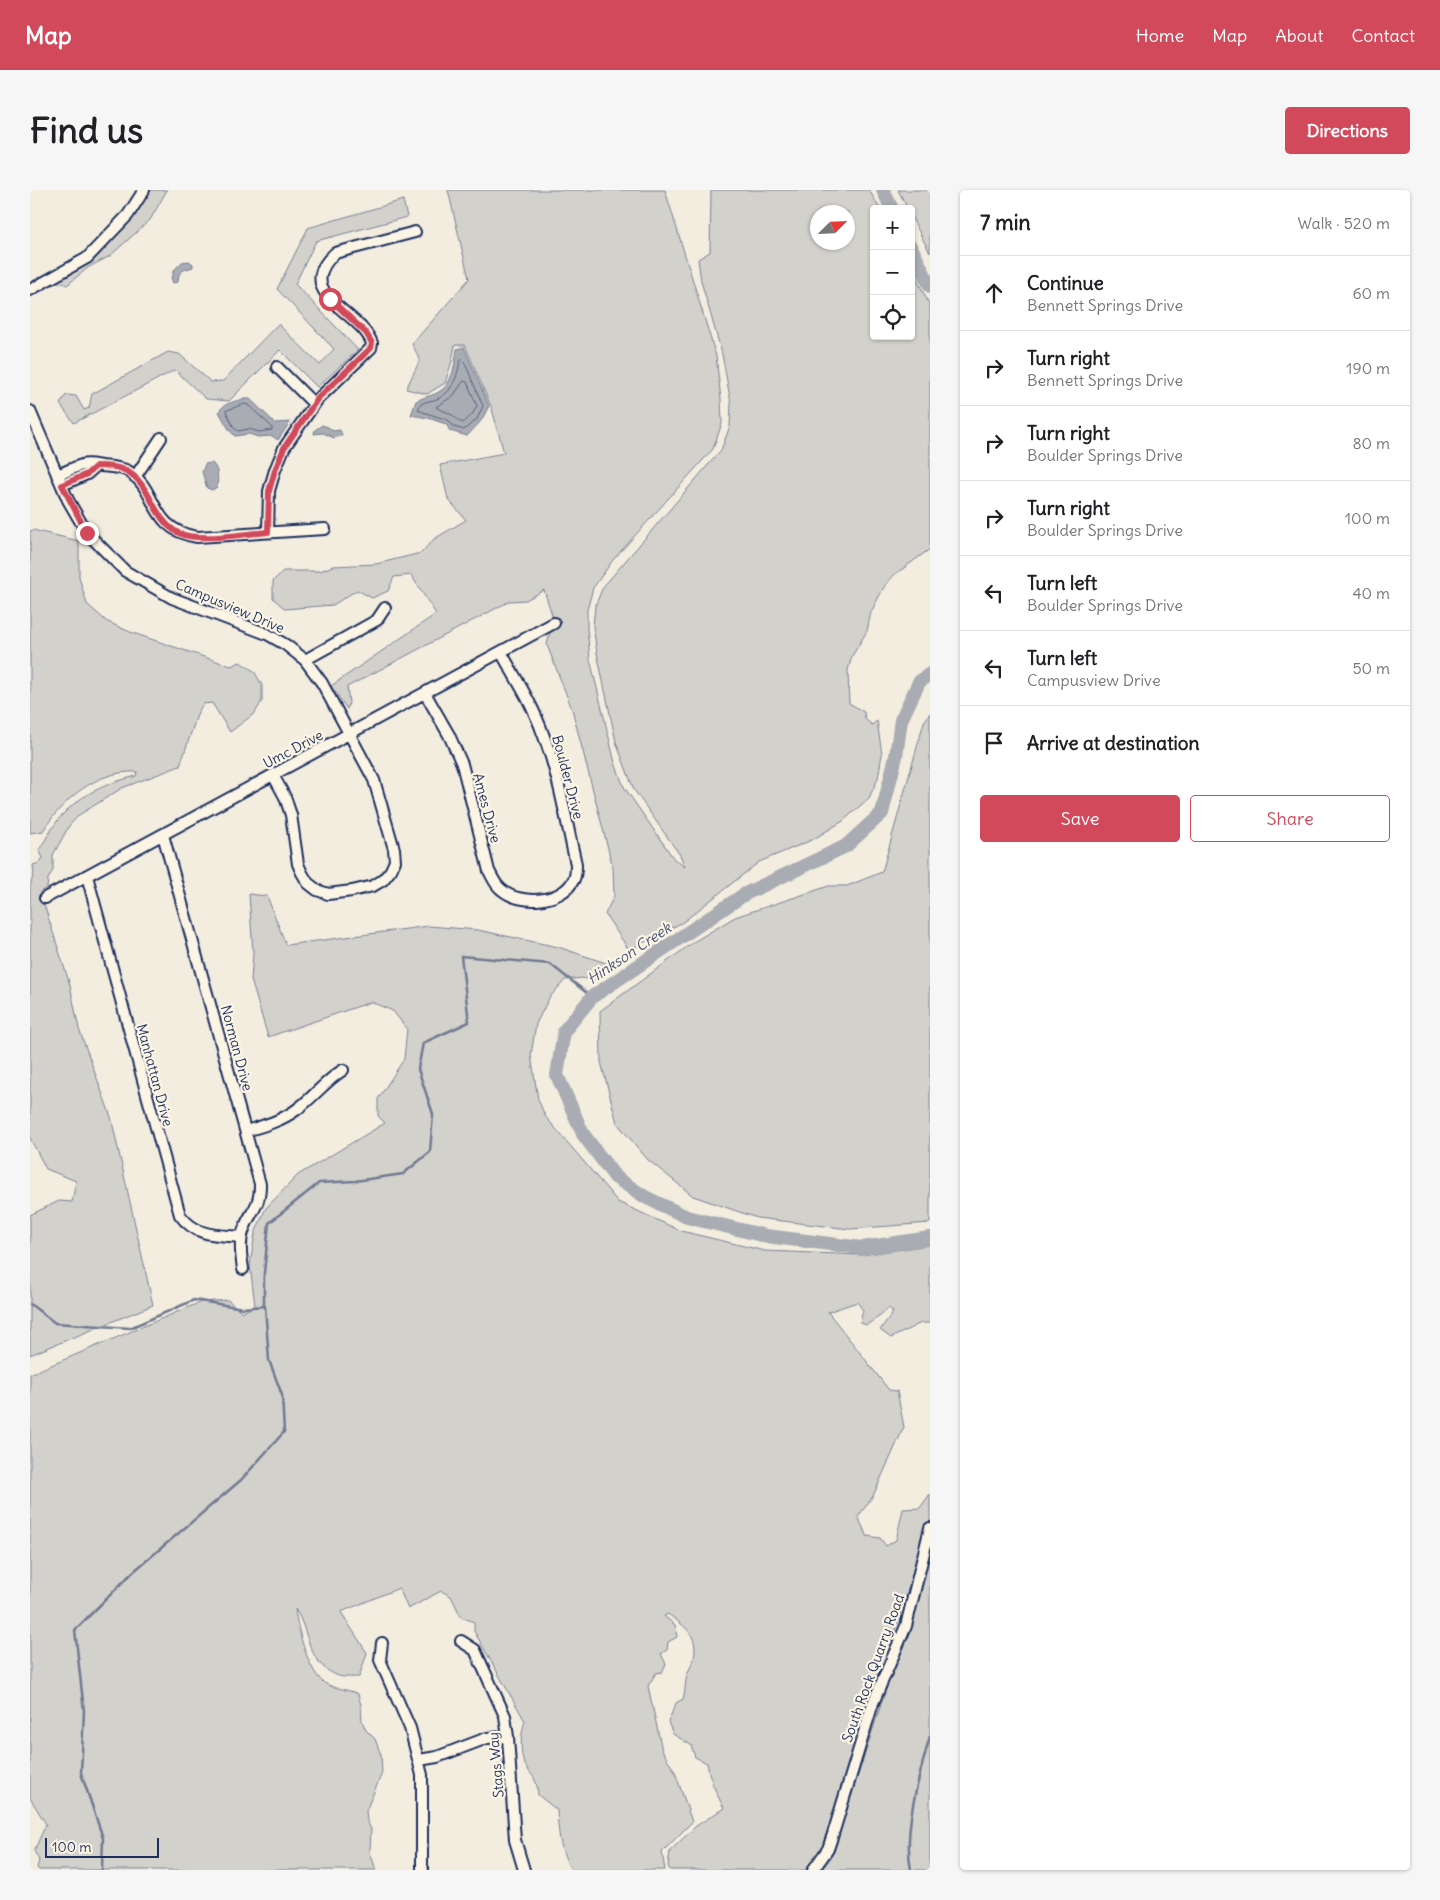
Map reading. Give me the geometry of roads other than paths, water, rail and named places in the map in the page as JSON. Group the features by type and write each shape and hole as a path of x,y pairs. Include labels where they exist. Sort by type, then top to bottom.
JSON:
{"street":[{"path":"30,290 87,258 128,215 144,190"},
{"path":"268,532 269,491 284,448 314,404 329,387 368,351 372,343 366,333 324,292 320,279 321,270 325,262 335,253 415,232"},
{"path":"277,367 314,404"},
{"name":"Campusview Drive","path":"30,412 57,475 87,533 125,571 172,598 267,634 286,645 305,660 322,683 374,780 394,849 395,861 383,880 374,886 328,894 317,890 308,883 298,864 291,815 285,797 273,776"},
{"path":"135,478 161,438"},
{"path":"57,475 85,464 116,467 127,471 135,478 162,519 170,527 183,535 197,537 325,530"},
{"path":"62,485 87,474 96,466"},
{"path":"305,660 377,620 385,608"},
{"name":"Umc Drive","path":"46,898 554,623"},
{"name":"Boulder Drive","path":"501,652 534,712 552,759 576,864 574,878 567,888 554,897 544,900"},
{"name":"Ames Drive","path":"425,693 449,735 462,764 489,871 494,883 503,892 518,898 544,900"},
{"name":"Norman Drive","path":"163,834 260,1184 260,1196 245,1226 242,1238 244,1268"},
{"name":"Manhattan Drive","path":"86,876 180,1215 186,1224 205,1234 242,1238"},
{"path":"246,1131 273,1122 295,1111 314,1095 329,1078 343,1070"},
{"name":"South Rock Quarry Road","path":"813,1870 828,1849 834,1834 872,1703 906,1626 930,1528"},
{"name":"Stags Way","path":"461,1641 475,1650 505,1716 515,1840 524,1870"},
{"path":"382,1643 380,1660 410,1728 422,1775 422,1870"},
{"path":"419,1760 437,1756 487,1738 508,1737"}],"water":[{"path":"189,261 193,264 193,267 182,271 178,282 173,283 171,278 173,271 182,262"},
{"path":"464,347 489,406 481,421 467,436 450,431 446,424 411,415 416,401 441,391 446,386 452,375 457,349"},
{"path":"243,399 250,399 275,423 290,422 278,440 272,436 258,437 249,434 235,436 233,434 219,412 226,405"},
{"path":"322,425 333,431 340,430 342,435 334,438 323,433 314,434 315,430"},
{"path":"212,463 216,468 218,477 217,487 212,490 207,488 202,472 205,464"}],"waterway":[{"name":"Hinkson Creek","path":"883,190 890,205"},
{"name":"Hinkson Creek","path":"912,250 930,286"},
{"name":"Hinkson Creek","path":"930,674 919,682 901,720 896,756 882,813 846,846 745,894 592,997 564,1031 557,1075 583,1134 615,1177 645,1197 687,1217 766,1236 862,1248 930,1238"},
{"path":"30,1304 55,1323 130,1328 194,1300 243,1308 264,1306 264,1273 269,1223 319,1183 355,1181 403,1174 430,1152 433,1114 418,1069 423,1043 469,1022 461,956 550,964 592,997"},
{"path":"102,1870 103,1838 81,1773 84,1711 75,1630 133,1572 241,1480 284,1432 282,1395 269,1360 265,1306"},
{"path":"911,1870 909,1838 913,1803 930,1736"}]}
